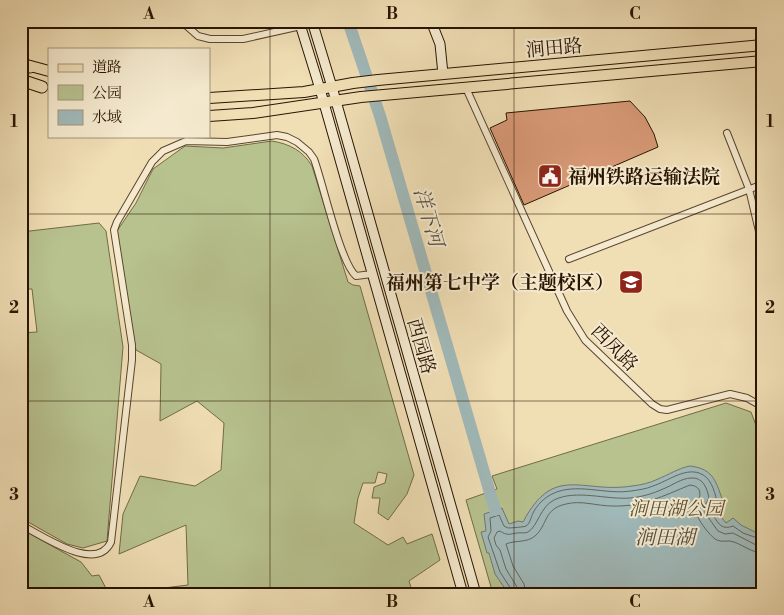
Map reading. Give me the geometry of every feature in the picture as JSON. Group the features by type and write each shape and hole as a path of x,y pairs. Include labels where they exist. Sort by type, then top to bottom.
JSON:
{"highway":[{"path":"21,81 45,87"}],"main road":[{"name":"西园路","path":"312,21 476,594"},
{"path":"431,21 440,44 443,74"},
{"name":"西园路","path":"300,24 324,102 462,594"},
{"name":"涧田路","path":"210,98 230,98 320,89 378,80 763,45"},
{"name":"涧田路","path":"210,116 253,113 361,97 763,61"},
{"path":"24,65 48,71"}],"street":[{"path":"182,21 198,36 243,39 300,24"},
{"path":"21,31 25,22"},
{"name":"西凤路","path":"466,88 567,311 585,340 660,410 667,410 730,394 747,398 763,407"},
{"path":"759,106 763,117"},
{"path":"727,133 749,188 763,248"},
{"path":"21,524 83,555 100,553 106,550 111,542 132,360 132,345 114,230 158,154 186,141 219,143 277,136 291,139 305,148 314,159 351,272 356,276 372,274"},
{"path":"570,259 763,184"}],"green space":[{"path":"272,141 295,149 312,166 348,282 360,286 414,475 407,494 388,520 378,513 380,498 372,498 374,487 385,483 387,474 378,472 375,483 363,483 358,498 354,523 388,545 403,537 407,544 432,534 440,560 409,581 413,594 116,594 188,585 186,525 119,554 123,514 140,476 195,486 221,470 224,423 197,401 160,421 161,364 136,350 126,300 117,231 136,203 153,169 185,146 223,148"},
{"path":"99,223 106,231 123,347 107,541 83,548 67,544 21,518 21,333 37,332 32,289 21,289 21,232"},
{"name":"涧田湖","path":"726,403 751,412 763,444 763,594 493,594 466,500 497,489 492,476"},
{"path":"21,529 81,562 92,576 99,575 109,594 21,594"}],"water":[{"name":"涧田湖","path":"690,466 705,470 713,478 724,504 715,509 726,523 733,518 741,525 763,536 763,594 511,594 510,592 508,593 495,574 481,532 486,531 484,514 502,508 509,524 518,521 523,522 535,504 546,493 558,487 570,485 635,486 652,482"}],"building":[{"name":"福州铁路运输法院","path":"630,101 645,117 658,147 524,205 490,128 507,120 506,113"}],"waterway":[{"name":"洋下河","path":"348,21 380,116 495,510"}],"place":[{"name":"福州铁路运输法院","path":"550,176"},
{"name":"福州第七中学（主题校区）","path":"631,282"}],"park label":[{"name":"涧田湖公园","path":"676,508"}]}
